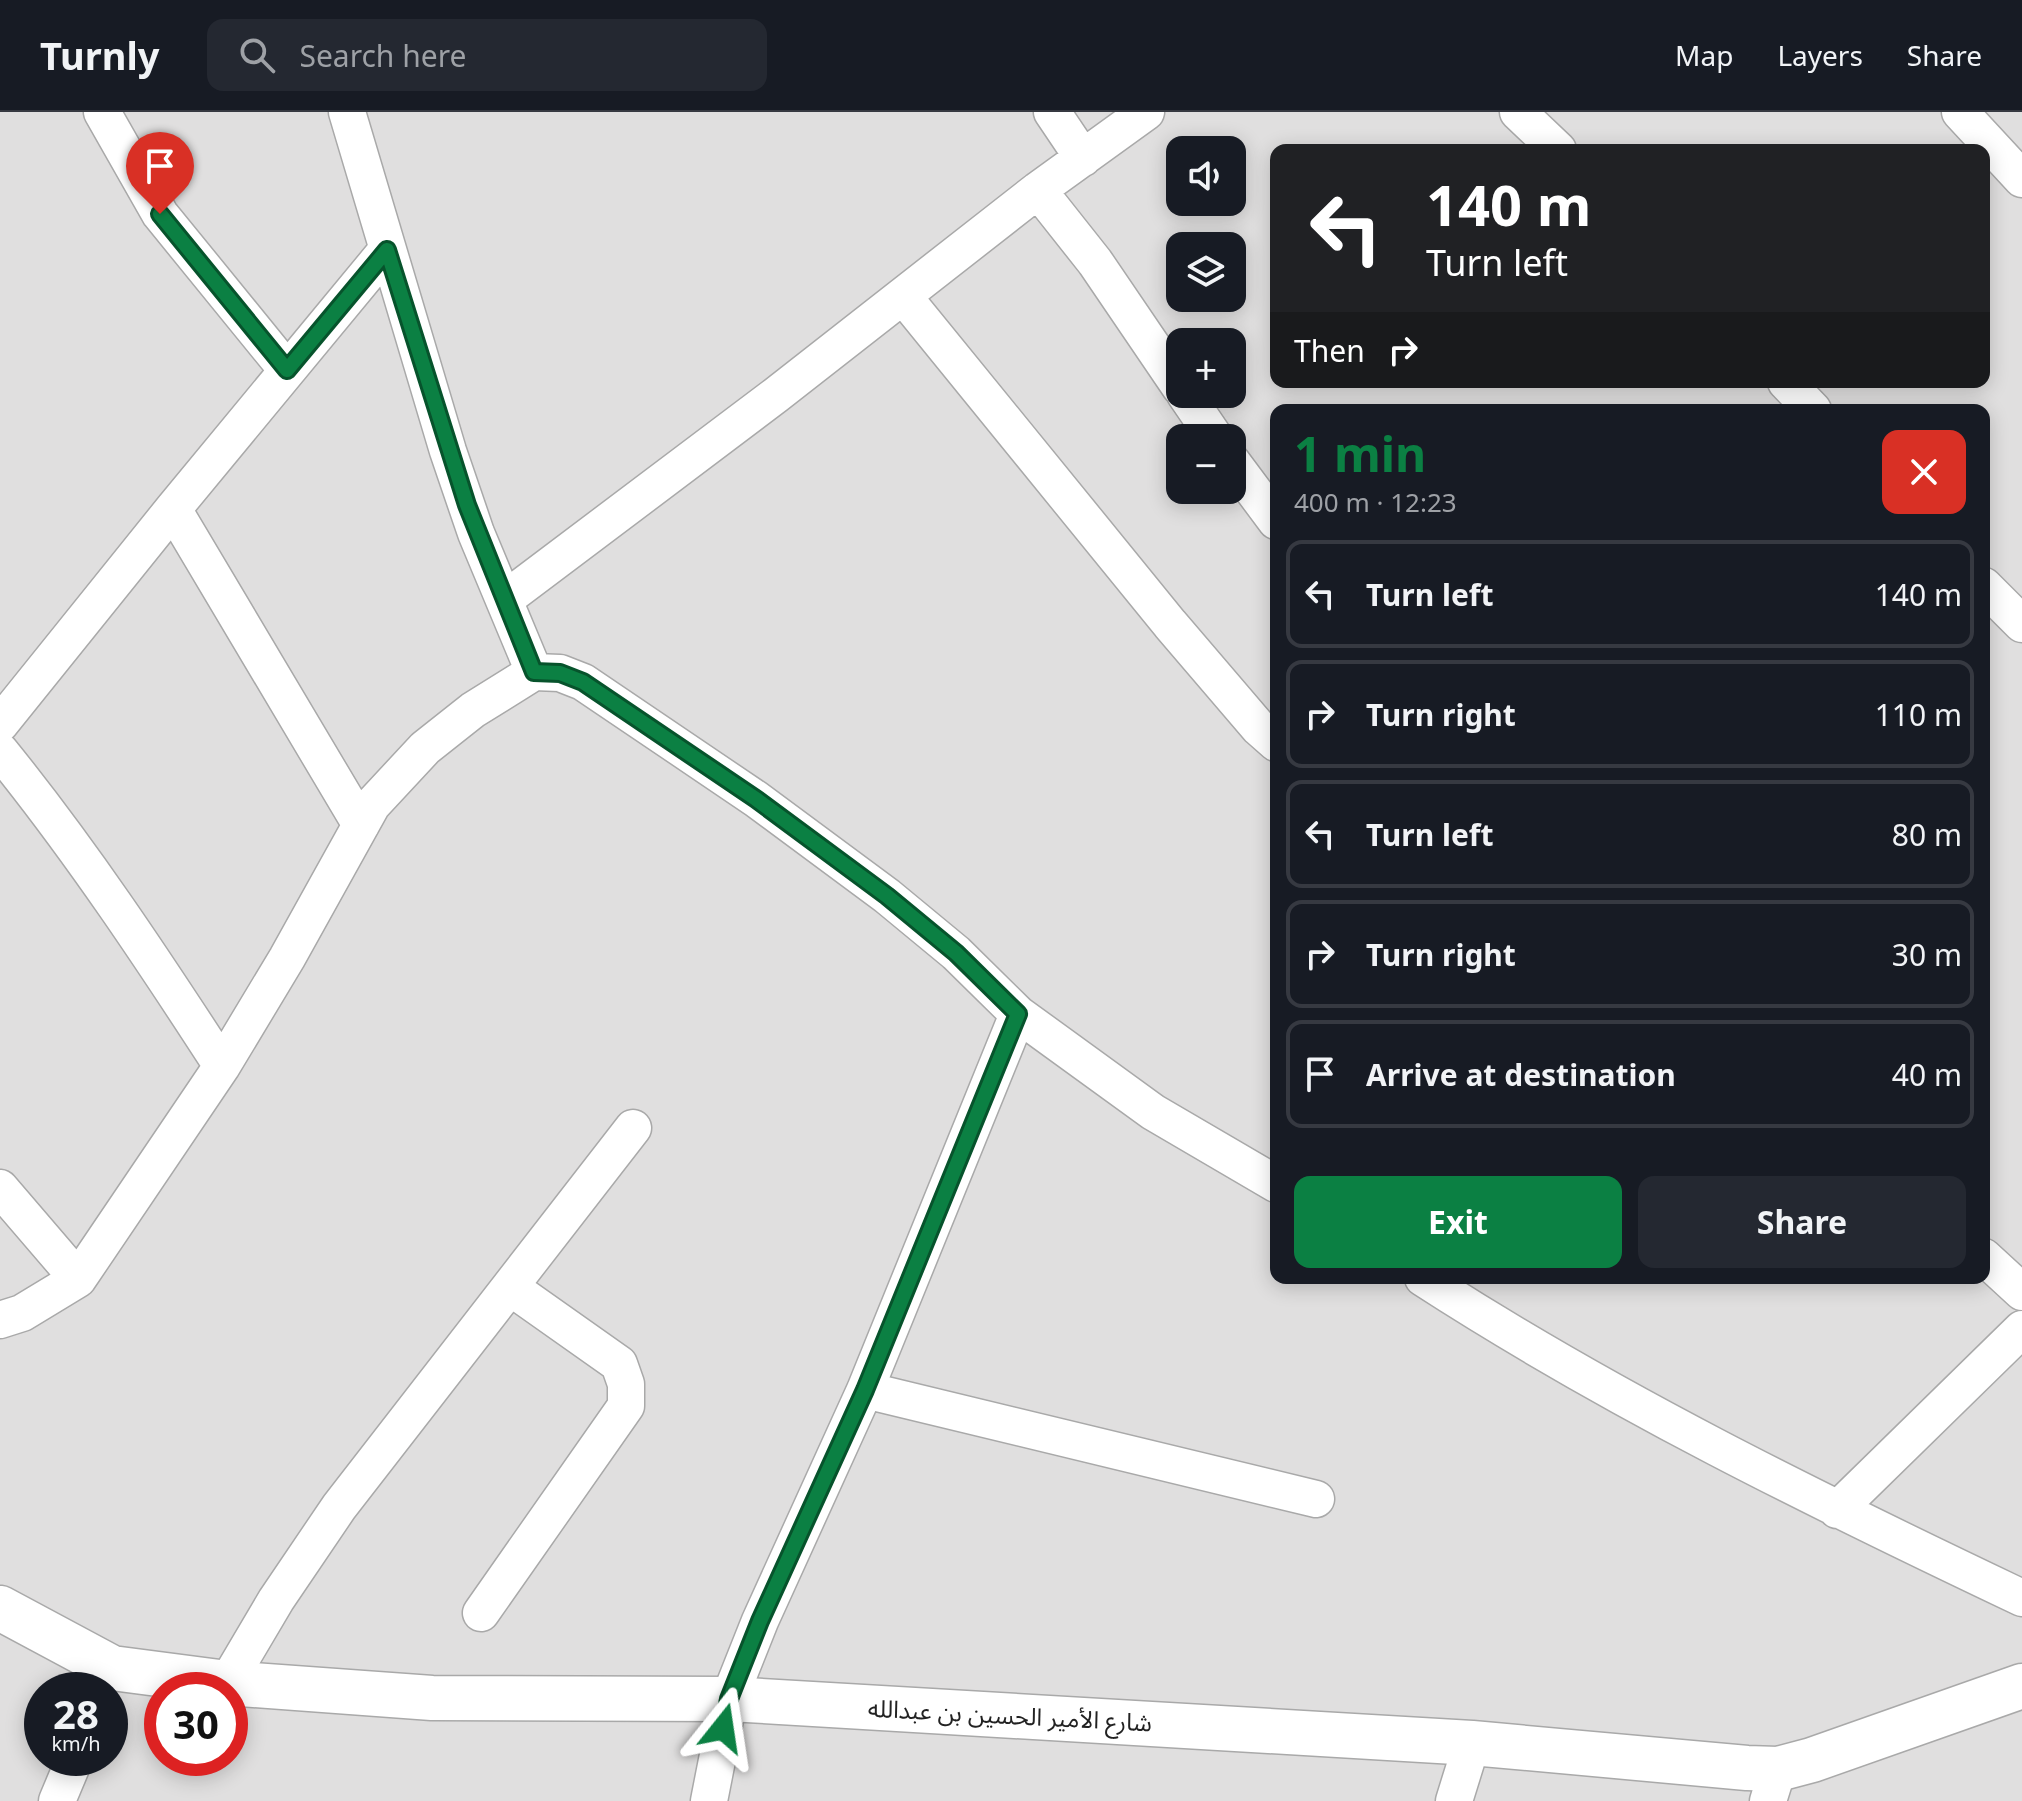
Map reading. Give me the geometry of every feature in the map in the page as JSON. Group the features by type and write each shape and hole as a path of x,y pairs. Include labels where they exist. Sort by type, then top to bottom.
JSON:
{"street":[{"path":"102,112 160,214 287,370"},
{"path":"347,112 448,451 534,672"},
{"path":"1052,112 1083,158"},
{"path":"504,600 1038,190 1146,112"},
{"path":"1518,112 1552,144"},
{"path":"1960,112 1990,144"},
{"path":"1990,144 2022,179"},
{"path":"1038,190 1095,262 1166,366"},
{"path":"0,724 387,250"},
{"path":"903,296 1170,624 1270,738"},
{"path":"1792,388 1807,404"},
{"path":"1246,481 1270,513"},
{"path":"173,509 361,825"},
{"path":"1990,592 2022,624"},
{"path":"0,1320 22,1313 78,1279 222,1066 287,958 372,805 425,748 473,710 534,672 560,673 583,682 756,799 922,925 956,953 1018,1014 1153,1112 1270,1180"},
{"path":"0,751 46,807 141,941 222,1066"},
{"path":"713,1798 729,1699 760,1621 865,1390 1018,1014"},
{"path":"233,1672 276,1600 339,1507 633,1128"},
{"path":"0,1188 78,1279"},
{"path":"1990,1263 2022,1292"},
{"path":"1432,1284 1656,1414 1837,1510 2022,1598"},
{"path":"481,1613 626,1406 626,1384 619,1364 510,1287"},
{"path":"1837,1510 2022,1329"},
{"path":"865,1390 1316,1499"},
{"name":"شارع الأمير الحسين بن عبدالله","path":"0,1608 97,1672"},
{"name":"شارع الأمير الحسين بن عبدالله","path":"248,1685 432,1698 729,1699 1472,1743 1711,1766 1773,1785 1812,1760 2022,1686"},
{"path":"1454,1801 1472,1743"},
{"path":"57,1801 67,1776"}],"shaded area":[{"path":"0,112 2022,112 2022,1801 0,1801"}],"route":[{"path":"160,214 287,370 387,250 476,533 534,672 560,673 583,682 756,799 887,896 956,953 1018,1014 865,1390 760,1621 729,1699 723,1728"}]}
